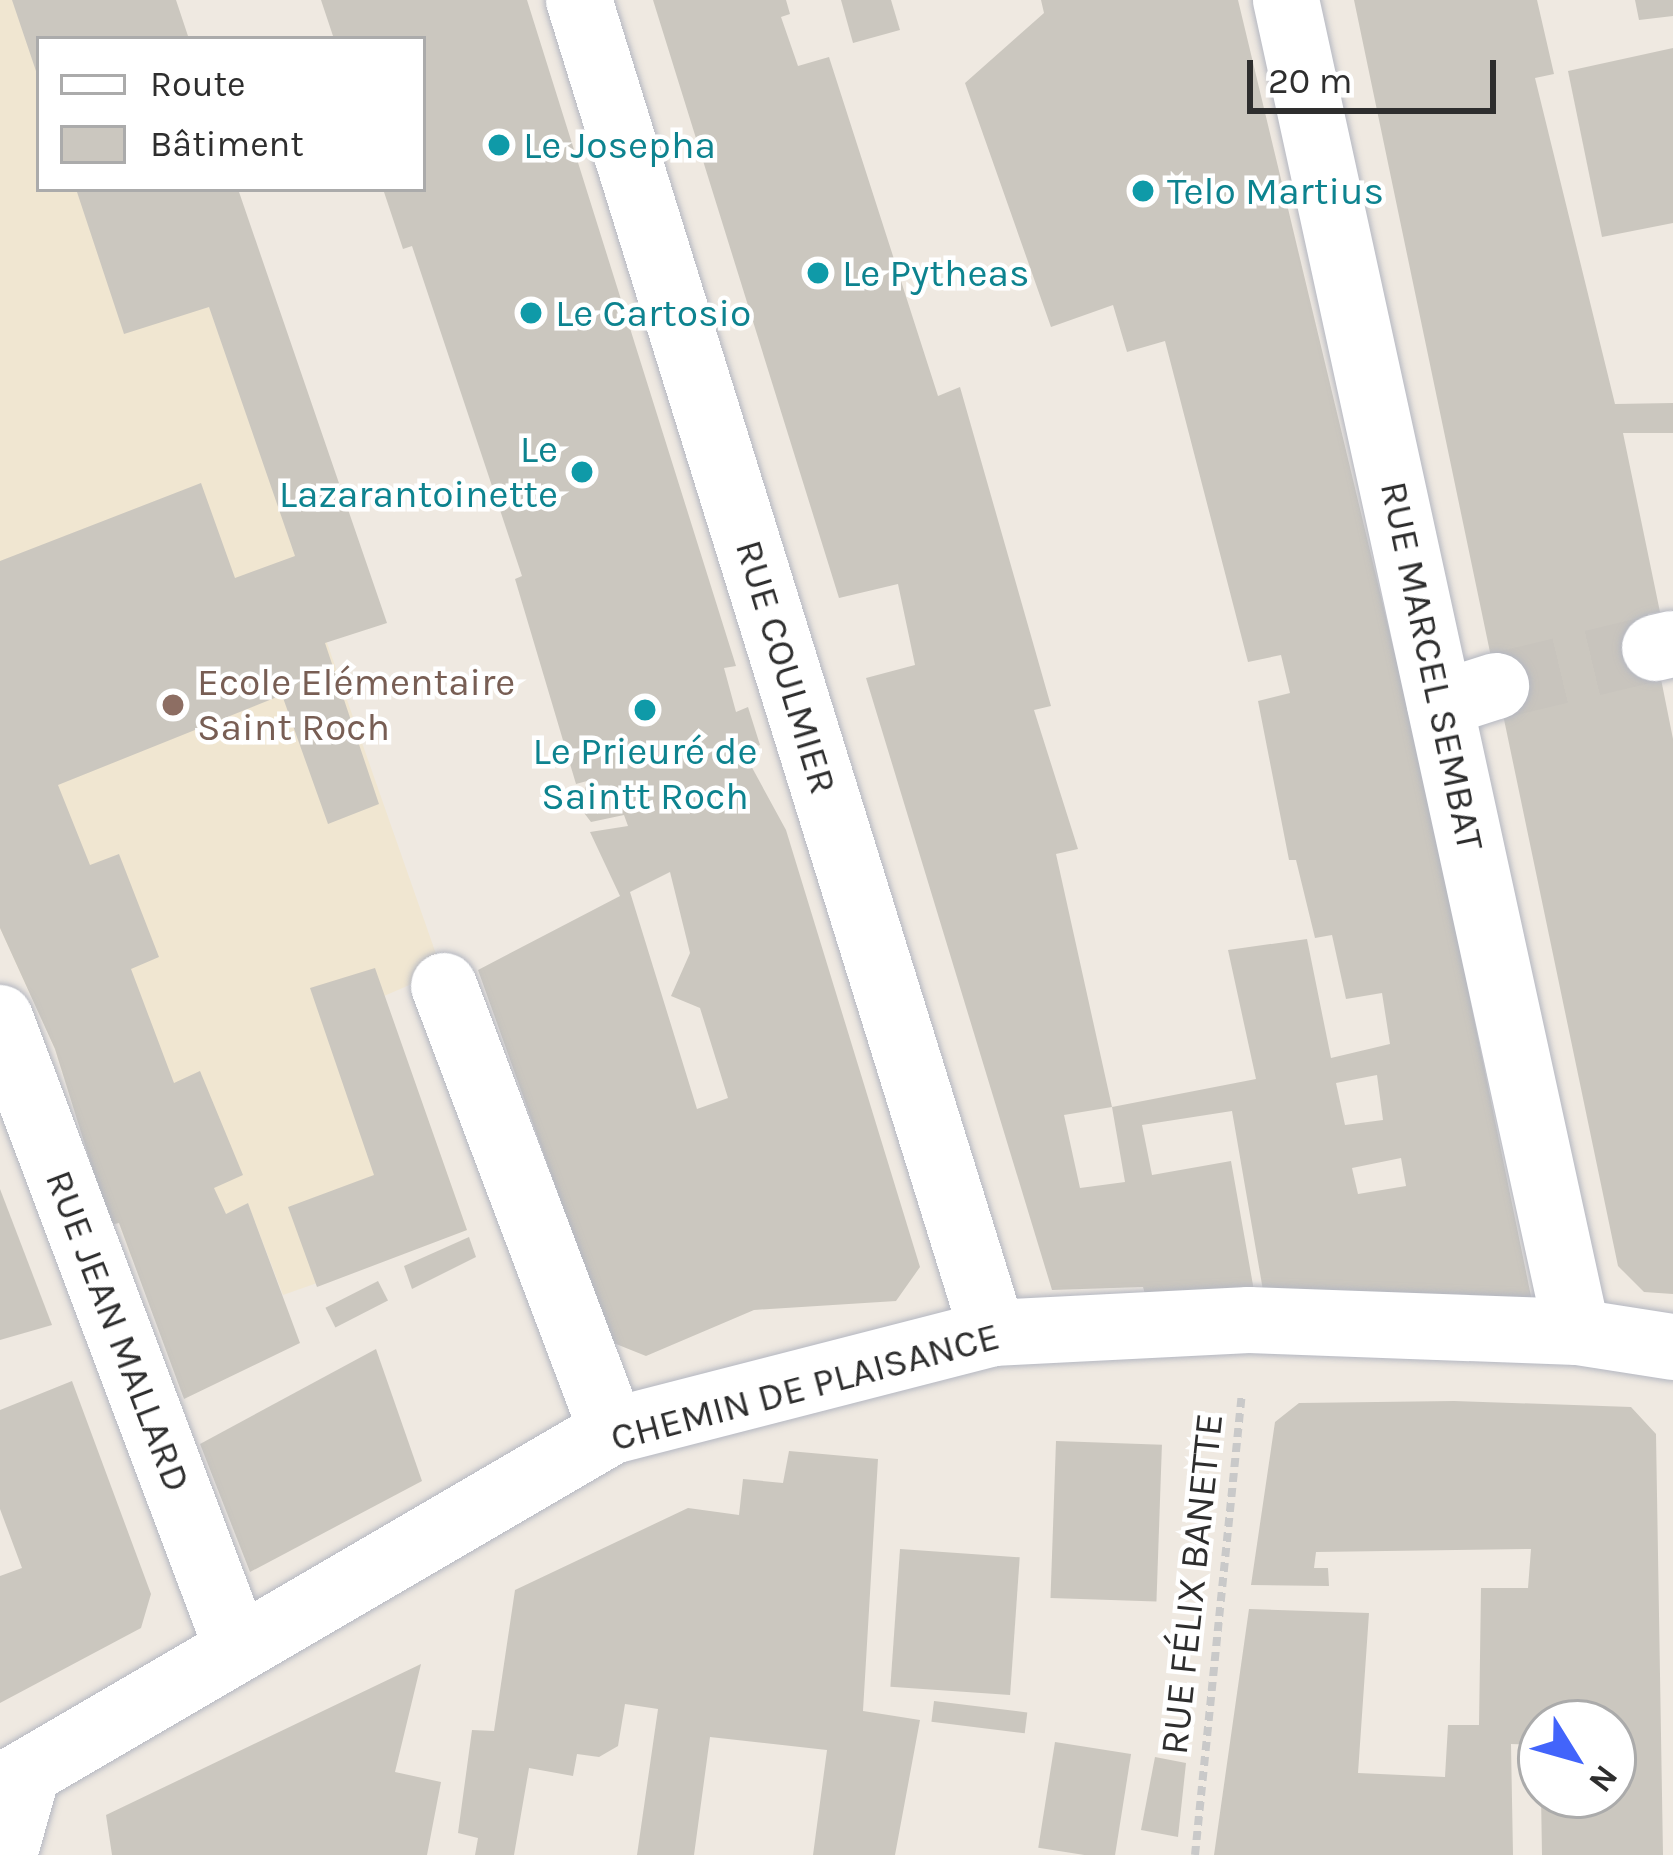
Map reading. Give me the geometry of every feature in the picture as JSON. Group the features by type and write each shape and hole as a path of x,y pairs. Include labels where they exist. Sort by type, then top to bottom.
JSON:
{"street":[{"name":"RUE COULMIER","path":"579,0 993,1333"},
{"name":"RUE MARCEL SEMBAT","path":"1286,0 1468,695 1577,1332"},
{"path":"444,986 613,1431"},
{"name":"RUE JEAN MALLARD","path":"0,1018 236,1645"},
{"name":"CHEMIN DE PLAISANCE","path":"4,1855 13,1782 236,1645 613,1431 993,1333 1250,1320 1577,1332 1673,1347"}],"path":[{"name":"RUE FÉLIX BANETTE","path":"1195,1855 1250,1320"}],"shaded area":[{"name":"Ecole Elémentaire Saint Roch","path":"0,0 104,0 44,36 36,36 36,192 169,192 442,971 384,996 467,1230 283,1295 248,1204 131,1257 119,1223 110,1225 55,1049 0,928"}],"building":[{"path":"12,0 176,0 188,36 36,36 36,71"},
{"path":"321,0 527,0 736,666 724,668 736,712 748,707 760,745 743,751 786,830 920,1267 896,1301 754,1310 646,1356 611,1342 478,970 620,896 590,832 628,826 624,815 591,822 581,809 587,781 576,784 515,579 522,576 412,246 403,249 384,192 426,192 426,36 333,36","holes":["670,872 690,953 671,996 700,1008 728,1098 697,1109 630,892"]},
{"path":"653,0 786,0 790,14 781,17 798,66 829,57 938,396 960,387 1051,706 1034,710 1078,849 1056,854 1112,1107 1256,1079 1228,950 1307,939 1331,1058 1390,1044 1382,993 1346,999 1332,935 1315,938 1296,860 1289,860 1258,701 1290,693 1281,655 1248,662 1165,341 1127,352 1113,305 1051,327 965,83 1044,13 1041,0 1238,0 1426,784 1533,1306 1265,1302 1232,1111 1142,1125 1152,1175 1231,1161 1256,1302 1147,1301 1143,1287 1052,1290 866,678 915,665 898,584 839,598","holes":["1377,1075 1383,1120 1345,1125 1336,1083","1112,1107 1125,1182 1080,1188 1064,1115","1401,1158 1406,1186 1358,1194 1352,1168"]},
{"path":"841,0 891,0 900,30 853,43"},
{"path":"1354,0 1537,0 1554,74 1535,78 1615,404 1673,403 1673,433 1623,433 1660,612 1648,614 1673,739 1673,1294 1644,1292 1618,1266"},
{"path":"1635,0 1673,0 1673,16 1639,20"},
{"path":"1673,48 1673,223 1602,237 1568,71"},
{"path":"77,192 239,192 387,623 325,643 379,804 328,824 282,695 58,785 90,865 119,854 159,957 131,969 174,1083 200,1071 243,1175 214,1188 226,1214 248,1203 300,1343 184,1399 119,1223 110,1225 55,1049 0,928 0,561 201,483 235,578 295,556 209,307 124,334"},
{"path":"375,968 467,1230 317,1287 288,1207 374,1175 310,988"},
{"path":"0,1189 52,1325 0,1340"},
{"path":"469,1237 476,1257 412,1289 404,1266"},
{"path":"378,1281 388,1301 335,1327 325,1308"},
{"path":"376,1349 422,1481 250,1572 200,1444"},
{"path":"72,1381 151,1594 141,1628 0,1703 0,1576 22,1568 0,1509 0,1410"},
{"path":"1454,1401 1631,1407 1656,1434 1663,1855 1542,1855 1541,1819 1637,1819 1637,1699 1517,1699 1517,1744 1511,1744 1513,1855 1214,1855 1249,1609 1369,1613 1358,1773 1445,1777 1448,1725 1479,1725 1481,1588 1528,1588 1531,1549 1316,1552 1314,1568 1328,1568 1329,1586 1251,1585 1275,1422 1299,1403"},
{"path":"1056,1441 1162,1445 1156,1602 1051,1598"},
{"path":"789,1451 878,1459 863,1711 920,1720 895,1855 813,1855 827,1750 710,1737 694,1855 637,1855 658,1709 625,1704 618,1746 599,1757 577,1754 573,1776 529,1768 514,1855 475,1855 478,1838 458,1833 472,1730 494,1731 515,1590 688,1508 739,1515 743,1479 783,1483"},
{"path":"900,1549 1020,1557 1010,1695 890,1687"},
{"path":"421,1664 395,1772 441,1782 427,1855 112,1855 106,1815"},
{"path":"934,1701 1027,1712 1025,1733 931,1722"},
{"path":"1055,1742 1131,1754 1115,1855 1038,1848"},
{"path":"1155,1757 1186,1763 1178,1837 1141,1830"}],"tunnel":[{"path":"1496,686 1655,648"}],"place":[{"name":"Le Josepha","path":"499,145"},
{"name":"Telo Martius","path":"1143,191"},
{"name":"Le Pytheas","path":"818,273"},
{"name":"Le Cartosio","path":"531,313"},
{"name":"Le Lazarantoinette","path":"582,472"},
{"name":"Ecole Elémentaire Saint Roch","path":"173,705"},
{"name":"Le Prieuré de Saintt Roch","path":"645,710"}]}
